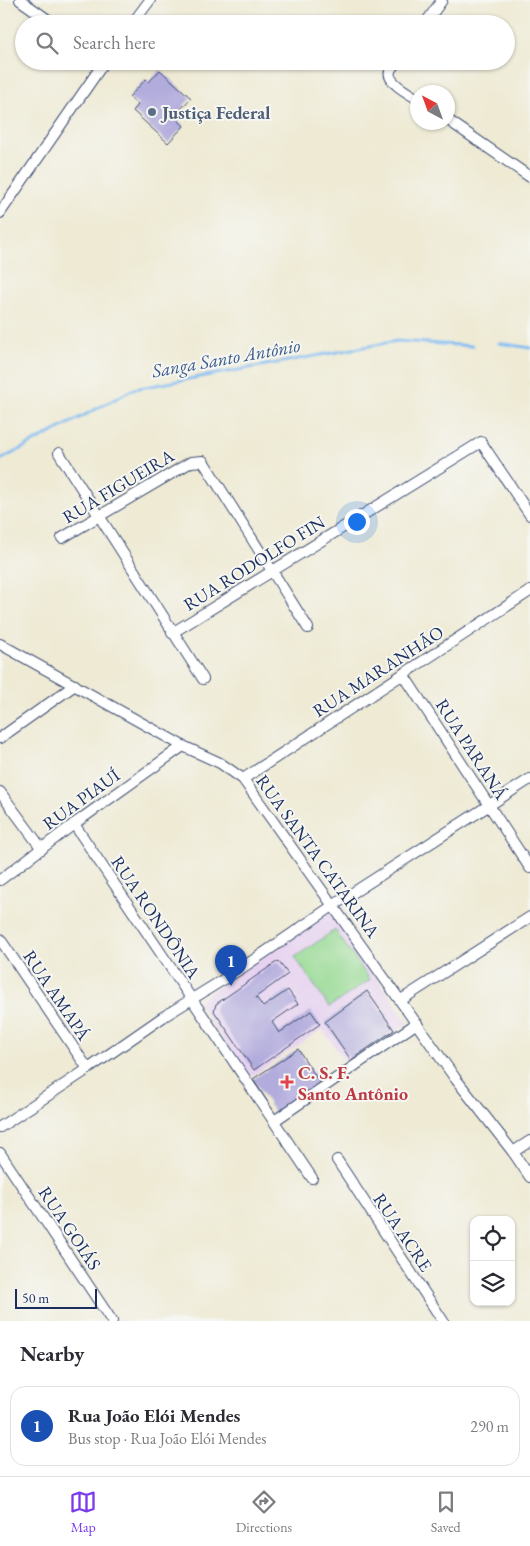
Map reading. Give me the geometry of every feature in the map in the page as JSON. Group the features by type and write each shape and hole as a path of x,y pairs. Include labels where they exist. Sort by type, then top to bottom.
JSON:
{"street":[{"path":"20,0 41,15"},
{"path":"139,15 150,0"},
{"path":"430,15 438,2"},
{"path":"0,213 99,70"},
{"path":"391,70 390,78 395,84 410,94"},
{"path":"455,125 530,176"},
{"name":"RUA RODOLFO FIN","path":"172,634 481,442 530,515"},
{"path":"59,454 203,680"},
{"name":"RUA FIGUEIRA","path":"62,538 190,462 203,461 272,572"},
{"path":"272,572 308,628"},
{"name":"RUA MARANHÃO","path":"243,778 530,591"},
{"name":"RUA SANTA CATARINA","path":"0,644 75,684 183,746 220,763 243,778 455,1078 513,1152 530,1177"},
{"name":"RUA PARANÁ","path":"403,674 530,868"},
{"path":"0,738 75,684"},
{"name":"RUA PIAUÍ","path":"0,880 183,746"},
{"path":"0,1127 163,1017 242,968 334,905 530,779"},
{"path":"0,792 42,849"},
{"name":"RUA RONDÔNIA","path":"74,824 312,1178"},
{"path":"400,1000 530,917"},
{"name":"RUA AMAPÁ","path":"0,939 88,1069"},
{"path":"274,1121 417,1023"},
{"path":"513,1152 530,1141"},
{"name":"RUA GOIÁS","path":"0,1153 112,1321"},
{"name":"RUA ACRE","path":"336,1160 443,1321"}],"shaded area":[{"path":"332,911 408,1023 347,1064 322,1029 248,1079 197,1001"}],"green space":[{"path":"335,930 370,980 329,1007 295,957"}],"building":[{"path":"160,70 191,98 174,116 184,126 168,143 133,111 138,105 129,97 146,79 149,82"},
{"path":"278,961 288,974 256,997 263,1007 288,990 298,1004 272,1022 279,1033 311,1011 320,1024 254,1070 214,1011 216,1004"},
{"path":"367,991 394,1030 351,1060 325,1022"},
{"name":"C. S. F. Santo Antônio","path":"298,1049 321,1085 276,1115 253,1079"}],"waterway":[{"name":"Sanga Santo Antônio","path":"0,460 134,389 397,341 473,346"},
{"name":"Sanga Santo Antônio","path":"499,343 530,348"}],"place":[{"name":"Justiça Federal","path":"152,112"},
{"name":"Rua João Elói Mendes","path":"231,986"},
{"name":"C. S. F. Santo Antônio","path":"287,1082"}]}
